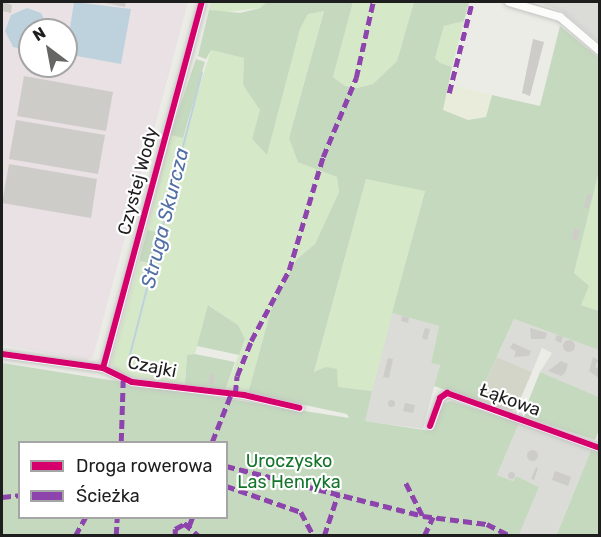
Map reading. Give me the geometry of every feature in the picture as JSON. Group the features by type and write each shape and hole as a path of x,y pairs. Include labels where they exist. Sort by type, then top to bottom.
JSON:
{"street":[{"name":"Czystej Wody","path":"103,368 202,2"},
{"path":"509,2 535,5 560,17 600,51"},
{"name":"Czajki","path":"2,354 96,370 103,368 132,382 244,395 300,408"},
{"name":"Łąkowa","path":"430,426 440,398 447,393 600,448"}],"shaded area":[{"path":"2,2 188,2 93,357 86,360 2,345"},
{"path":"600,2 599,42 562,11 539,3"},
{"path":"392,313 439,326 431,362 440,364 423,429 364,421"},
{"path":"514,319 599,350 599,397 540,372 552,353 542,348 532,372 497,357"},
{"path":"497,357 532,372 516,409 511,411 477,401"},
{"path":"519,423 592,448 556,535 519,535 539,487 515,476 513,481 497,475"}],"green space":[{"path":"211,2 267,2 260,8 219,13 209,10"},
{"name":"Uroczysko Las Henryka","path":"267,2 353,2 333,77 345,86 357,88 373,84 397,61 414,2 469,2 464,21 444,26 435,58 440,63 452,67 443,110 468,120 486,117 492,95 540,106 560,26 599,58 599,171 574,273 589,286 581,305 599,311 599,350 514,319 477,401 434,386 440,365 431,363 439,326 392,313 425,191 366,179 314,372 326,367 337,369 338,387 372,391 365,421 431,431 444,403 451,401 519,423 497,475 513,481 516,476 539,487 519,535 2,535 2,363 349,418 347,414 248,393 273,303 297,259 315,244 339,192 337,177 298,162 289,138 324,11 308,14 300,29 267,155 252,139 260,110 243,85 244,58 211,50 206,59 198,56 209,10 240,13 260,8"},
{"path":"353,2 414,2 397,61 373,84 357,88 345,86 333,77"},
{"path":"324,10 289,138 321,170 337,177 339,192 315,244 297,259 273,303 248,393 225,391 245,339 238,325 209,305 195,354 187,355 185,385 128,376 116,370 111,363 139,261 150,263 157,232 147,230 170,135 183,138 211,50 244,58 243,85 261,110 252,139 267,155 300,29 308,14"},
{"path":"464,21 452,67 440,63 435,58 444,26"},
{"path":"196,59 205,62 183,138 170,135"},
{"path":"448,84 492,95 486,117 468,120 443,110"},
{"path":"599,171 599,311 581,305 574,273"},
{"path":"366,179 425,190 372,391 338,387 314,373"},
{"path":"147,230 157,232 150,263 139,261"},
{"path":"208,305 238,325 245,339 239,355 197,346"},
{"path":"195,354 235,362 225,391 185,385 187,355"},
{"path":"540,372 599,397 599,430 595,440 526,417 524,412"},
{"path":"592,448 599,451 599,535 556,536"}],"water":[{"path":"74,2 131,9 121,64 78,56 78,18 72,18"},
{"path":"27,8 41,13 43,18 18,18 18,48 13,47 5,31 11,15"}],"building":[{"path":"3,2 12,5 11,13 2,11"},
{"path":"100,2 126,2 125,7"},
{"path":"533,39 544,42 530,96 522,93"},
{"path":"24,78 113,92 106,131 17,116"},
{"path":"16,120 105,135 98,174 9,159"},
{"path":"9,164 97,179 91,218 2,203"},
{"path":"588,194 592,195 588,208 584,207"},
{"path":"574,229 580,230 577,241 572,239"},
{"path":"402,316 409,318 408,323 401,321"},
{"path":"425,328 430,329 427,340 422,338"},
{"path":"530,328 547,333 545,339 531,339"},
{"path":"557,335 563,337 561,343 555,340"},
{"path":"571,340 575,346 571,352 567,352 563,344"},
{"path":"513,343 531,351 529,356 514,357 516,351 510,348"},
{"path":"593,357 598,360 595,367 600,369 600,379 589,371"},
{"path":"388,358 393,359 389,378 383,377"},
{"path":"561,361 568,364 565,373 561,376 548,371"},
{"path":"211,374 215,375 213,384 208,383"},
{"path":"391,400 394,403 391,406 388,403"},
{"path":"405,403 415,405 413,413 403,411"},
{"path":"532,449 538,455 532,461 526,455"},
{"path":"536,467 538,468 534,480 531,479"},
{"path":"555,471 571,477 568,486 552,480"},
{"path":"511,472 514,475 511,478 508,475"}],"waterway":[{"name":"Struga Skurcza","path":"128,363 202,73"},
{"name":"Struga Skurcza","path":"114,536 115,531"}],"marked path":[{"path":"235,394 237,376 251,341 289,270 323,157 356,78 373,2"},
{"path":"449,93 472,2"},
{"path":"121,441 123,380"},
{"path":"212,441 231,394"},
{"path":"228,467 423,516"},
{"path":"406,483 423,516 487,524 511,536"},
{"path":"228,487 301,512 314,536"},
{"path":"324,536 338,494"},
{"path":"2,497 18,495"},
{"path":"424,536 433,517"},
{"path":"75,536 84,519"},
{"path":"116,536 117,519"},
{"path":"175,536 175,529 184,524 189,526 192,519"},
{"path":"184,523 199,536"}],"cycle path":[{"path":"103,368 202,2"},
{"path":"2,354 103,368 132,382 244,395 300,408"},
{"path":"430,426 440,398 447,393 600,448"}]}
